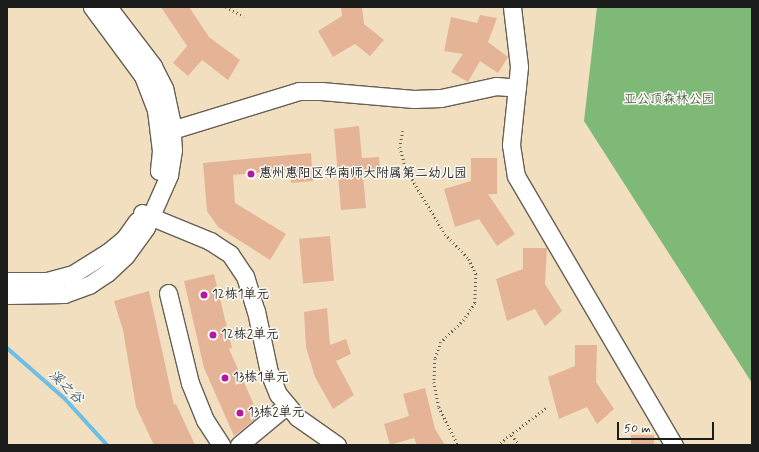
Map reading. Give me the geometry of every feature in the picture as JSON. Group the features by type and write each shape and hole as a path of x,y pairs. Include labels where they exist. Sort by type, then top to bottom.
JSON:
{"street":[{"path":"7,295 64,294 89,285 107,273 126,255 170,175 173,150 143,76 92,7"},
{"path":"108,7 153,66 164,88 165,132"},
{"path":"512,7 519,67 512,145 516,176 674,445"},
{"path":"165,132 299,91 321,91 414,100 441,98 496,86 517,88"},
{"path":"7,281 47,281 73,274 92,264 125,238 147,215"},
{"path":"147,215 210,241 230,254 244,276 256,311 269,372 286,406 315,431 337,445"},
{"path":"168,293 190,383 205,420 221,445"},
{"path":"239,445 286,406"}],"path":[{"path":"226,7 244,16"},
{"path":"403,131 400,147 406,169 445,234 469,260 476,274 475,303 464,320 441,342 435,359 434,382 439,407 458,445"},
{"path":"497,445 546,408"},
{"path":"512,435 519,445"}],"green space":[{"name":"亚公顶森林公园","path":"597,7 752,7 752,383 584,121"}],"building":[{"path":"161,7 189,7 209,37 240,60 228,80 202,60 188,76 173,63 187,46"},
{"path":"341,7 362,7 364,24 384,40 370,56 355,44 333,57 318,31 342,16"},
{"path":"480,15 497,18 488,42 508,57 498,73 480,61 468,82 451,72 463,54 444,51 451,17 477,23"},
{"path":"359,126 362,158 379,157 380,172 363,174 366,208 341,210 334,129"},
{"path":"311,153 313,181 291,183 290,170 233,175 235,203 286,234 270,260 218,227 207,211 203,163"},
{"path":"471,158 497,158 497,194 488,194 515,234 497,246 479,219 455,227 444,189 471,181"},
{"path":"330,236 334,281 303,284 299,239"},
{"path":"523,248 547,248 545,284 562,311 545,326 535,309 507,321 496,279 523,269"},
{"path":"214,274 232,348 229,349 259,416 234,436 204,368 184,281"},
{"path":"149,291 174,405 176,404 195,445 154,445 136,407 123,330 114,301"},
{"path":"327,308 330,345 346,339 351,354 336,361 354,395 333,409 315,377 306,347 304,312"},
{"path":"575,345 597,345 596,382 614,409 597,424 587,407 559,419 548,377 575,366"},
{"path":"425,388 435,429 445,445 417,445 414,438 390,445 384,424 409,416 403,394"},
{"path":"631,435 654,435 654,445 631,445"}],"waterway":[{"name":"溪之谷","path":"7,348 65,399 107,445"}],"place":[{"name":"惠州惠阳区华南师大附属第二幼儿园","path":"251,174"},
{"name":"12栋1单元","path":"204,295"},
{"name":"12栋2单元","path":"213,335"},
{"name":"13栋1单元","path":"225,378"},
{"name":"13栋2单元","path":"240,413"}]}
